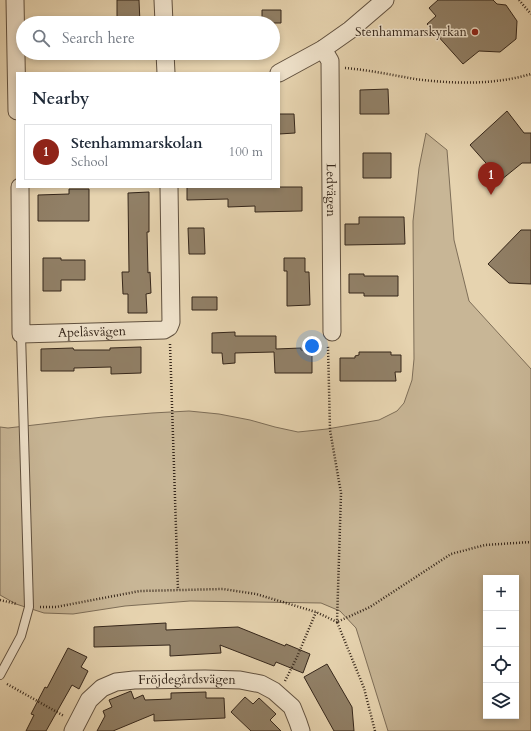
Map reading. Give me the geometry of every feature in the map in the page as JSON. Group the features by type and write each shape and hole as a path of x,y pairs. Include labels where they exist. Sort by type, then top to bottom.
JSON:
{"street":[{"path":"15,0 16,56"},
{"path":"163,0 164,16"},
{"path":"280,73 326,55 350,30 385,0"},
{"name":"Ledvägen","path":"326,55 332,332"},
{"path":"16,60 16,72"},
{"path":"165,60 166,72"},
{"path":"20,188 21,334"},
{"path":"169,188 171,322 169,327"},
{"name":"Apelåsvägen","path":"21,334 164,330 169,327"},
{"name":"Fröjdegårdsvägen","path":"74,730 89,700 102,688 116,682 150,680 240,680 260,684 278,694 292,707 300,731"}],"lane":[{"path":"0,674 21,636 29,607 21,334"}],"path":[{"path":"519,0 531,14"},
{"path":"326,55 336,68 353,69 443,82 493,81 531,74"},
{"path":"169,327 178,590"},
{"path":"332,332 328,342 330,430 341,493 337,622 364,688 375,731"},
{"path":"0,600 29,607 56,607 140,591 223,589 256,594 316,612 337,622 370,607 451,554 485,545 531,542"},
{"path":"278,694 297,657 316,612"},
{"path":"6,684 70,720 74,730"}],"shaded area":[{"path":"426,133 447,150 454,240 469,301 531,369 531,731 388,731 356,628 340,611 321,603 190,601 125,606 73,614 44,613 16,604 0,595 0,427 8,428 103,417 189,411 219,414 298,432 327,429 379,420 397,411 404,403 412,380 414,359 413,221 419,168"}],"building":[{"path":"117,0 139,0 140,16 117,16"},
{"name":"Stenhammarskyrkan","path":"438,0 493,0 497,4 506,5 517,21 516,39 500,52 479,51 463,64 427,24 436,16 429,8"},
{"path":"262,10 281,10 281,23 280,16 262,16"},
{"path":"388,89 389,114 360,114 360,90"},
{"path":"507,111 524,133 531,133 531,163 522,163 501,180 470,145"},
{"path":"280,114 294,114 295,133 280,134"},
{"path":"363,153 391,153 391,178 363,178"},
{"path":"302,187 302,211 255,212 255,206 228,207 228,199 187,200 187,188"},
{"path":"69,189 89,189 89,221 38,221 38,195 69,194"},
{"path":"149,192 149,232 147,232 148,273 150,272 151,293 146,294 147,313 128,313 128,294 123,294 122,272 129,272 128,193"},
{"path":"359,217 404,217 405,244 345,245 345,224 359,224"},
{"path":"188,228 204,228 205,254 189,254"},
{"path":"521,230 531,230 531,284 509,283 488,264"},
{"path":"43,258 85,260 85,280 61,280 61,291 43,291"},
{"path":"284,258 305,258 305,272 309,272 310,305 287,306 287,271 284,271"},
{"path":"349,274 364,274 364,276 398,276 398,296 364,296 364,293 349,293"},
{"path":"192,297 217,297 217,310 192,310"},
{"path":"235,332 235,336 276,336 276,349 301,348 301,350 312,350 312,373 275,373 274,352 235,353 235,363 223,364 222,353 212,353 212,333"},
{"path":"141,347 141,373 111,374 111,367 74,368 74,371 41,371 41,349 73,348 74,350 110,350 110,348"},
{"path":"359,352 391,352 391,355 401,355 401,372 395,372 396,381 340,381 340,358 355,358 355,356 359,355"},
{"path":"166,623 166,630 238,627 285,646 286,644 310,654 303,673 276,662 274,666 220,645 221,653 170,656 170,645 94,647 94,627"},
{"path":"68,648 87,657 81,667 88,671 79,689 72,685 46,731 26,731 34,715 31,714 45,687 47,688"},
{"path":"327,664 352,707 354,731 334,731 304,677"},
{"path":"131,691 134,699 143,695 145,700 171,699 171,693 206,692 206,698 224,698 225,718 154,721 154,714 113,731 97,731 105,716 103,711 112,707 109,700"},
{"path":"245,697 253,704 259,698 276,714 270,720 281,731 251,731 231,712"}],"place":[{"name":"Stenhammarskyrkan","path":"475,32"},
{"name":"Stenhammarskolan","path":"491,195"}]}
